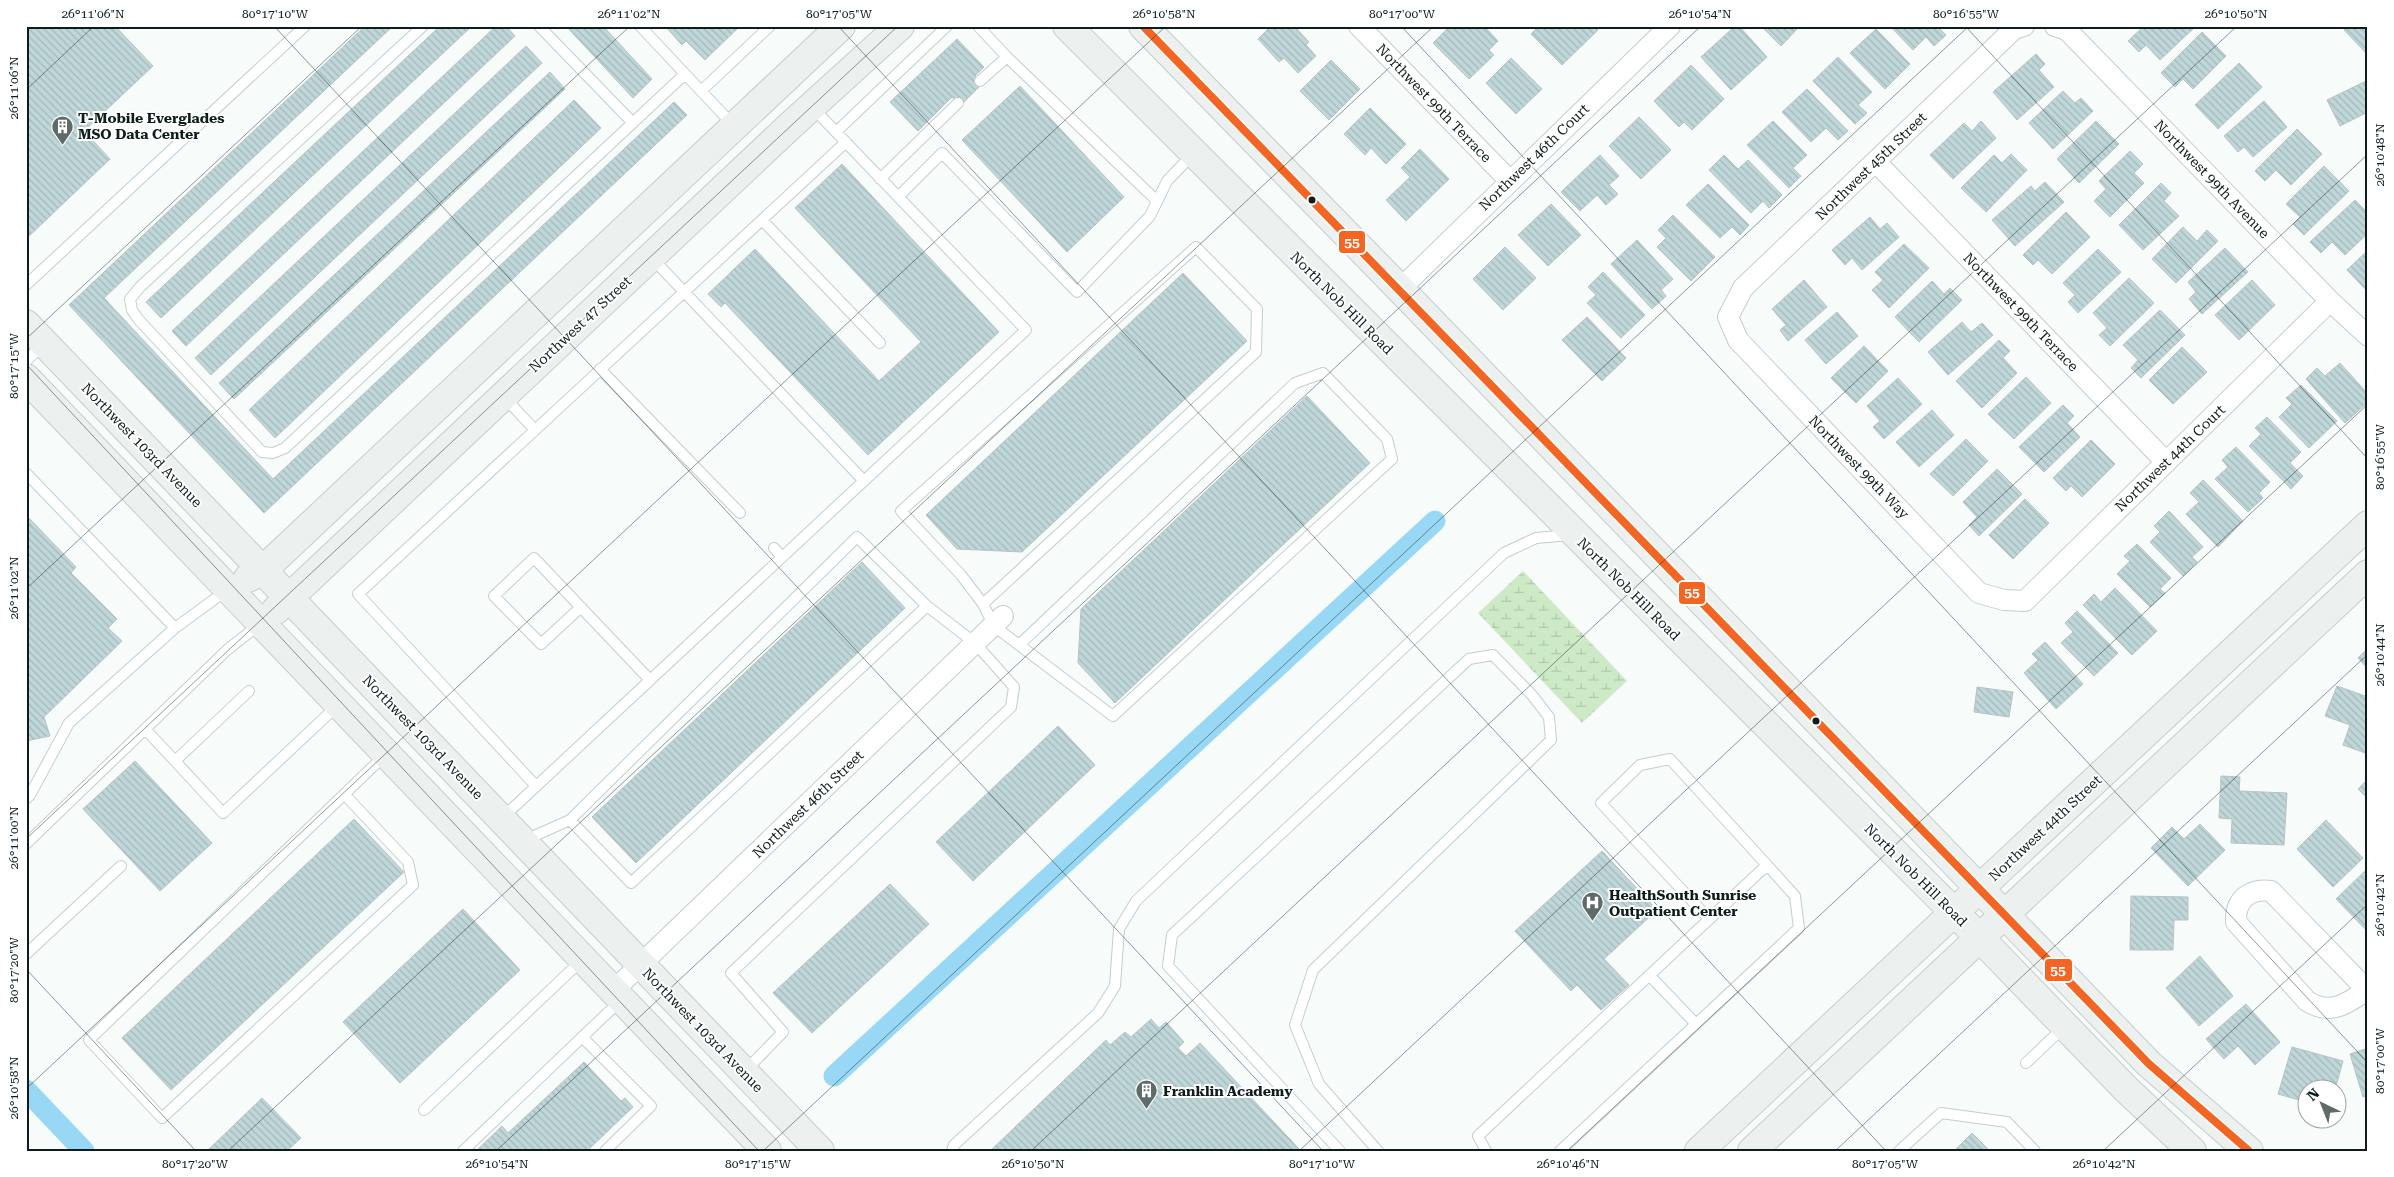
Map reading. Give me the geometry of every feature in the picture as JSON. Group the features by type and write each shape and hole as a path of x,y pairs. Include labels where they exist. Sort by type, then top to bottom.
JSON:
{"street":[{"path":"228,589 263,570 841,26"},
{"name":"Northwest 47 Street","path":"262,623 791,125 900,26"},
{"name":"North Nob Hill Road","path":"1066,26 1980,938 2126,1089 2192,1151"},
{"path":"1143,26 1400,289 2149,1064 2249,1151"},
{"name":"Northwest 99th Terrace","path":"1359,26 1509,180"},
{"name":"Northwest 46th Court","path":"1400,289 1509,180 1670,26"},
{"name":"Northwest 45th Street","path":"1728,317 1743,288 2014,29 2024,26"},
{"name":"Northwest 99th Avenue","path":"2055,26 2067,30 2330,301 2368,336"},
{"path":"766,97 791,125"},
{"name":"Northwest 99th Terrace","path":"1876,162 2166,462"},
{"name":"Northwest 44th Court","path":"2004,600 2025,601 2330,301"},
{"name":"Northwest 99th Way","path":"1728,317 1738,340 1979,593 2004,600"},
{"name":"Northwest 103rd Avenue","path":"32,343 263,570 820,1151"},
{"path":"477,369 504,396"},
{"path":"26,378 767,1151"},
{"name":"Northwest 44th Street","path":"1699,1151 2368,525"},
{"path":"1752,1151 2368,574"},
{"name":"Northwest 46th Street","path":"618,995 641,965 998,621"},
{"path":"2256,890 2271,891 2368,990 2342,1007 2326,1009 2316,1007 2307,1001 2236,922 2237,907 2245,895 2256,890"}],"lane":[{"path":"26,285 305,26"},
{"path":"423,26 140,287 130,299 132,310 138,320 262,452 274,453 285,448 685,74"},
{"path":"539,26 633,123"},
{"path":"640,26 734,126"},
{"path":"701,91 770,26"},
{"path":"836,132 947,26"},
{"path":"978,26 1007,57 1157,201"},
{"path":"980,81 1007,57"},
{"path":"880,179 958,103"},
{"path":"501,819 1026,330 811,107"},
{"path":"536,786 358,594 846,142"},
{"path":"898,198 942,153 1077,292 1150,216 1167,181 1193,154"},
{"path":"762,220 880,343"},
{"path":"982,604 1256,352 1257,309 1196,247 901,511 961,575 982,604 1019,645 1114,716 1392,459 1387,439 1323,372 1296,384 1019,645"},
{"path":"651,257 864,481"},
{"path":"600,369 740,513"},
{"path":"504,396 535,430"},
{"path":"26,473 175,628"},
{"path":"952,1151 954,1145 1098,1013 1115,986 1119,929 1136,901 1504,553 1536,538 1575,535"},
{"path":"522,841 570,820 857,537 927,606 975,644 1014,687 1011,707 732,973 783,1032 744,1072"},
{"path":"774,548 782,557"},
{"path":"581,607 541,644 494,596 534,558 581,607 650,680"},
{"path":"26,799 30,795 69,723 175,628 228,589"},
{"path":"570,820 631,883 927,606"},
{"path":"26,844 227,650 262,623"},
{"path":"1340,1151 1168,966 1172,936 1469,658 1492,655 1532,695 1550,717 1551,740 1313,970 1296,1025 1319,1084 1378,1151"},
{"path":"174,761 249,691"},
{"path":"145,729 223,814 339,704"},
{"path":"344,794 408,862 413,885 162,1118 89,1040 344,794 387,754"},
{"path":"1560,1151 1799,928 1795,896 1670,759 1640,765 1601,804 1709,919"},
{"path":"1486,1151 1478,1136 1767,865"},
{"path":"26,954 121,866"},
{"path":"424,1110 583,960"},
{"path":"1649,975 1696,1024"},
{"path":"463,1151 582,1037 618,995"},
{"path":"2026,1063 2065,1026"},
{"path":"582,1037 651,1106 605,1151"},
{"path":"1899,1151 1941,1113 2007,1122 2035,1151"}],"green space":[{"path":"1523,571 1627,681 1582,723 1478,613"}],"building":[{"name":"T-Mobile Everglades MSO Data Center","path":"26,26 115,26 153,66 84,131 110,159 26,239"},
{"path":"365,26 393,26 104,298 273,479 674,102 687,115 264,513 69,305"},
{"path":"440,26 472,26 161,318 146,302"},
{"path":"496,26 506,26 515,36 186,346 172,331"},
{"path":"566,26 603,26 652,79 633,98"},
{"path":"665,26 740,26 705,60 686,41 682,45"},
{"path":"1271,26 1294,26 1309,42 1306,45 1316,56 1298,73 1284,58 1279,62 1258,39"},
{"path":"1450,26 1484,26 1498,41 1489,50 1494,55 1469,79 1433,43"},
{"path":"1539,26 1595,26 1598,30 1562,65 1531,34"},
{"path":"1735,26 1739,26 1767,57 1731,90 1701,57"},
{"path":"1761,26 1800,26 1781,46"},
{"path":"1890,26 1937,26 1946,35 1934,46 1926,37 1913,50"},
{"path":"2144,26 2195,27 2160,60 2146,45 2139,52 2128,41"},
{"path":"2348,26 2368,26 2368,55 2344,30"},
{"path":"1876,29 1910,64 1885,89 1850,53"},
{"path":"2202,32 2226,56 2193,89 2183,79 2175,87 2161,73"},
{"path":"957,39 984,67 975,76 982,84 960,106 952,97 918,131 890,102"},
{"path":"526,46 542,63 211,375 195,358"},
{"path":"2036,54 2045,64 2039,70 2054,87 2017,120 1993,92"},
{"path":"1838,57 1872,92 1858,105 1867,113 1855,124 1813,81"},
{"path":"1511,58 1542,89 1516,114 1486,83"},
{"path":"1331,60 1360,89 1329,120 1300,91"},
{"path":"2239,63 2262,87 2218,129 2195,105"},
{"path":"1691,65 1724,99 1692,130 1684,122 1679,127 1654,101"},
{"path":"550,72 565,89 234,399 219,383"},
{"path":"2368,80 2368,112 2340,126 2327,100"},
{"path":"1020,86 1124,197 1067,252 962,140"},
{"path":"1807,89 1848,131 1838,140 1826,128 1811,142 1782,112"},
{"path":"2063,91 2075,103 2081,98 2093,111 2053,149 2029,123"},
{"path":"574,100 601,128 275,438 249,410"},
{"path":"2264,101 2287,127 2253,157 2244,147 2238,152 2224,136"},
{"path":"1370,108 1406,144 1386,164 1371,148 1365,155 1344,134"},
{"path":"1639,117 1671,150 1641,179 1609,146"},
{"path":"1773,121 1807,155 1793,168 1801,176 1789,188 1747,145"},
{"path":"1981,121 1996,138 1953,179 1930,155 1964,123 1972,131"},
{"path":"2096,121 2119,144 2079,183 2057,159"},
{"path":"2297,129 2322,154 2291,185 2276,170 2265,181 2255,171"},
{"path":"1420,149 1449,179 1406,221 1386,200 1410,177 1401,168"},
{"path":"2130,151 2143,164 2134,173 2144,183 2110,217 2094,201 2106,189 2099,181"},
{"path":"2011,154 2027,170 1986,212 1961,188 1994,155 2002,163"},
{"path":"1600,155 1619,176 1609,185 1618,194 1606,205 1597,195 1580,211 1561,192"},
{"path":"1724,155 1738,169 1748,160 1782,195 1769,208 1763,201 1751,213 1709,170"},
{"path":"842,164 999,332 868,455 725,303 721,307 708,294 755,249 879,381 921,342 795,208"},
{"path":"2324,166 2349,191 2304,235 2293,224 2300,217 2286,204"},
{"path":"2045,182 2064,202 2015,246 1992,220 2031,186 2035,191"},
{"path":"2161,183 2171,193 2164,201 2179,216 2143,250 2119,225"},
{"path":"1708,184 1749,225 1740,235 1732,227 1720,238 1686,205"},
{"path":"2355,200 2368,213 2368,233 2345,255 2332,242 2321,253 2310,242"},
{"path":"1551,204 1581,235 1548,266 1518,235"},
{"path":"2066,212 2090,237 2052,274 2038,260 2033,265 2023,255"},
{"path":"1673,215 1715,257 1691,281 1657,247 1666,238 1658,230"},
{"path":"1870,217 1880,229 1887,223 1899,237 1862,270 1852,258 1845,265 1832,250"},
{"path":"2183,227 2197,241 2207,230 2218,241 2176,283 2152,259"},
{"path":"1637,240 1673,279 1661,290 1666,296 1652,309 1611,264"},
{"path":"1904,244 1929,268 1889,308 1872,290 1883,280 1875,272"},
{"path":"1505,247 1536,278 1503,310 1473,279"},
{"path":"2225,248 2248,272 2202,314 2189,299 2196,292 2188,282"},
{"path":"2098,249 2121,272 2078,313 2068,302 2075,295 2063,283"},
{"path":"2368,250 2368,292 2347,270"},
{"path":"1603,272 1645,315 1621,338 1587,303 1596,295 1588,287"},
{"path":"1183,273 1247,341 1022,552 957,549 926,515"},
{"path":"2129,278 2154,303 2110,346 2099,335 2107,328 2093,313"},
{"path":"1804,280 1827,307 1788,341 1780,330 1786,325 1772,309"},
{"path":"2252,280 2275,305 2239,340 2215,315"},
{"path":"1932,281 1944,294 1950,288 1962,300 1919,342 1895,317"},
{"path":"2160,310 2185,335 2141,378 2131,368 2138,360 2123,345"},
{"path":"1837,312 1858,336 1826,364 1805,340"},
{"path":"1587,317 1626,358 1602,381 1562,340"},
{"path":"1962,322 1971,332 1982,323 1993,335 1948,375 1928,352"},
{"path":"1999,340 2010,351 2003,358 2017,373 1982,408 1956,381"},
{"path":"1864,346 1888,371 1856,403 1831,378"},
{"path":"2182,347 2207,372 2173,404 2149,380"},
{"path":"2340,363 2368,394 2368,402 2345,423 2306,379 2317,368 2325,376"},
{"path":"2026,377 2051,403 2014,439 1988,414"},
{"path":"1898,378 1922,404 1884,439 1873,427 1880,421 1867,406"},
{"path":"2301,385 2337,421 2309,448 2279,417 2292,404 2286,398"},
{"path":"1307,396 1370,463 1115,703 1078,663 1081,609"},
{"path":"2063,405 2074,416 2067,423 2080,437 2044,472 2019,447"},
{"path":"1932,410 1954,435 1919,467 1896,442"},
{"path":"2267,417 2301,452 2290,463 2303,476 2291,489 2249,446 2261,434 2255,428"},
{"path":"1966,439 1988,461 1953,496 1930,474"},
{"path":"2091,440 2115,464 2082,497 2071,486 2066,491 2053,478"},
{"path":"2236,447 2270,482 2259,493 2263,498 2248,512 2215,479 2228,467 2222,460"},
{"path":"1997,469 2022,494 1979,536 1969,525 1977,517 1963,502"},
{"path":"2203,480 2243,521 2218,547 2186,514 2199,502 2190,493"},
{"path":"2025,499 2049,523 2013,559 1989,535"},
{"path":"2169,511 2203,547 2192,557 2197,562 2183,576 2150,542 2160,532 2154,526"},
{"path":"29,518 76,567 71,573 117,619 108,628 122,641 44,717 50,736 26,741 26,521"},
{"path":"2137,544 2171,578 2160,589 2165,593 2150,607 2117,574 2130,561 2124,556"},
{"path":"862,562 905,608 636,863 592,817"},
{"path":"2115,588 2157,631 2132,655 2083,605 2094,594 2101,602"},
{"path":"2077,611 2118,653 2094,676 2061,643 2073,632 2065,623"},
{"path":"2045,642 2083,684 2056,709 2024,673 2038,660 2032,654"},
{"path":"2368,648 2368,669 2358,658"},
{"path":"2337,686 2368,697 2368,754 2343,745 2350,725 2325,716"},
{"path":"1977,687 2013,692 2009,717 1974,712"},
{"path":"1058,726 1095,765 973,881 936,842"},
{"path":"135,761 212,843 160,891 83,809"},
{"path":"2221,776 2240,777 2239,791 2287,793 2284,845 2231,843 2232,819 2219,818"},
{"path":"2368,779 2368,799 2358,789"},
{"path":"354,819 404,872 171,1090 122,1038"},
{"path":"2326,820 2363,858 2333,887 2297,849"},
{"path":"2200,824 2225,850 2188,886 2151,848 2172,827 2184,839"},
{"path":"1602,851 1657,910 1604,959 1629,985 1601,1010 1577,985 1571,991 1515,931"},
{"path":"2368,868 2368,932 2336,899"},
{"path":"890,884 929,924 812,1033 773,993"},
{"path":"2131,896 2188,897 2188,920 2174,920 2173,950 2130,950"},
{"path":"463,909 520,970 400,1083 343,1022"},
{"path":"2200,956 2233,996 2199,1026 2166,988"},
{"path":"2246,1004 2280,1042 2255,1065 2238,1046 2224,1059 2206,1039"},
{"name":"Franklin Academy","path":"1151,1019 1159,1028 1166,1022 1184,1042 1178,1048 1186,1056 1200,1043 1301,1151 990,1151 1106,1040 1110,1045 1125,1032 1131,1037"},
{"path":"2292,1047 2343,1061 2338,1080 2296,1080 2296,1099 2278,1094"},
{"path":"2368,1048 2368,1095 2363,1097 2350,1054"},
{"path":"584,1062 621,1101 625,1098 633,1107 587,1151 476,1151 502,1126 508,1133"},
{"path":"262,1098 301,1138 287,1151 207,1151"},
{"path":"1972,1133 1990,1151 1954,1151"}],"waterway":[{"path":"834,1076 1435,521"},
{"path":"26,1090 84,1151"}],"transit line":[{"name":"55","path":"1143,26 2149,1064 2249,1151"}],"place":[{"name":"T-Mobile Everglades MSO Data Center","path":"62,145"},
{"name":"HealthSouth Sunrise Outpatient Center","path":"1593,922"},
{"name":"Franklin Academy","path":"1147,1110"}]}
